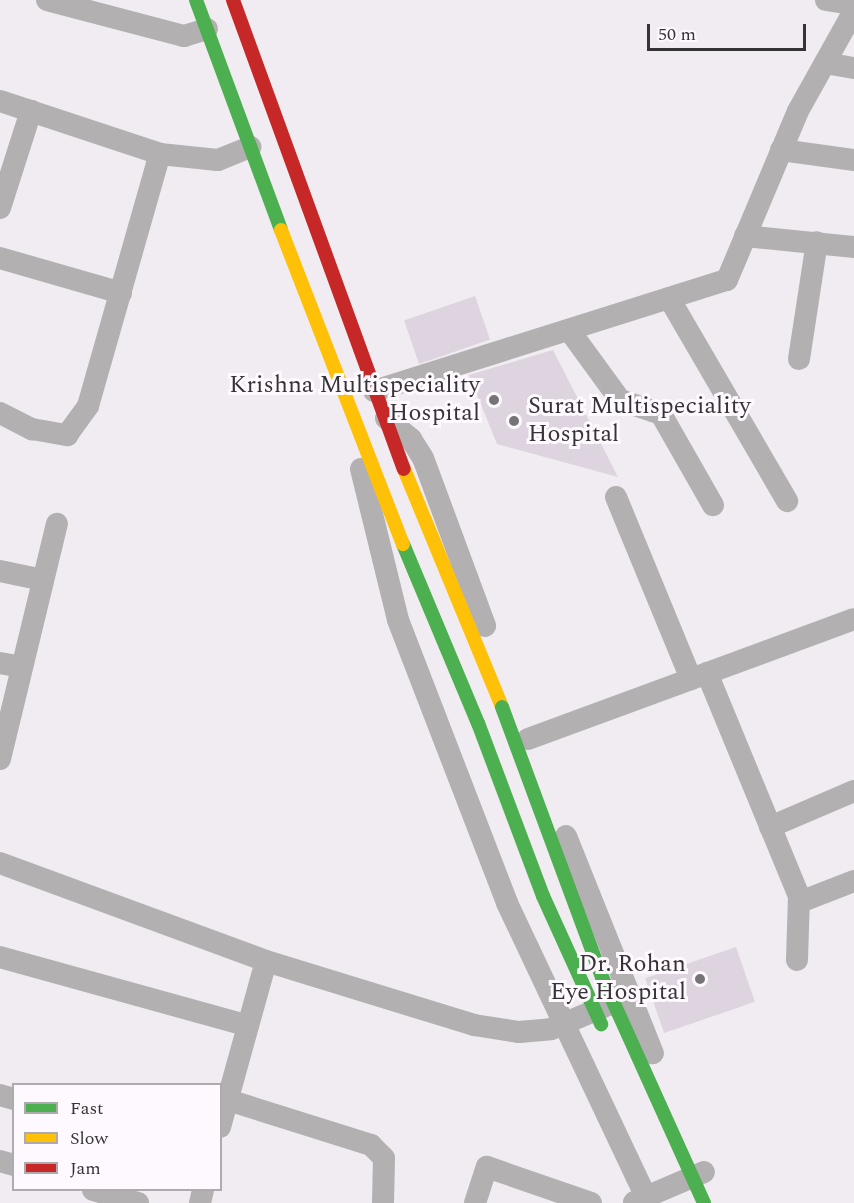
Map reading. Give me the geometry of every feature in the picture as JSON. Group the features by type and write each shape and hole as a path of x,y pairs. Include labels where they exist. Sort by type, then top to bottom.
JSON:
{"main road":[{"path":"196,0 207,29 238,65 502,707 602,977 704,1203"},
{"path":"233,0 238,65 250,147 348,413 478,723 547,907 606,1035"},
{"path":"348,413 377,401"},
{"path":"398,533 426,521"},
{"path":"649,1119 687,1203"}],"street":[{"path":"47,0 175,34 207,29"},
{"path":"718,1203 628,995 528,739 423,458 411,439 377,401 568,330 727,280 781,150 851,9 826,0"},
{"path":"825,63 854,68"},
{"path":"0,101 160,154 218,160 250,147"},
{"path":"0,208 31,111"},
{"path":"781,150 854,160"},
{"path":"0,413 32,429 67,435 88,406 160,154"},
{"path":"745,236 854,247"},
{"path":"799,359 817,242"},
{"path":"0,258 121,293"},
{"path":"669,298 787,501"},
{"path":"568,330 620,400 661,414 713,505"},
{"path":"348,413 398,620 507,903 565,1026 642,1201 704,1172"},
{"path":"616,497 770,827 800,902 797,960"},
{"path":"0,759 57,525"},
{"path":"0,571 43,580"},
{"path":"528,739 854,619"},
{"path":"0,663 22,667"},
{"path":"770,827 854,791"},
{"path":"0,863 266,961 474,1025 519,1032 565,1026 628,995"},
{"path":"800,902 854,881"},
{"path":"0,957 248,1026"},
{"path":"222,1120 266,961"},
{"path":"228,1100 371,1145 384,1158 383,1203"},
{"path":"475,1203 487,1167 591,1203"},
{"path":"96,1191 138,1203"}],"building":[{"path":"475,296 490,339 419,364 404,320"},
{"path":"553,350 618,477 497,444 469,375"},
{"path":"736,947 755,1002 664,1033 645,978"}],"traffic: fast":[{"path":"196,0 281,230"},
{"path":"403,544 478,723"},
{"path":"502,707 602,977 704,1203"},
{"path":"478,723 543,896 601,1024"}],"traffic: slow":[{"path":"281,230 403,544"},
{"path":"404,469 502,707"}],"traffic: jam":[{"path":"233,0 404,469"}],"place":[{"name":"Krishna Multispeciality Hospital","path":"494,400"},
{"name":"Surat Multispeciality Hospital","path":"514,421"},
{"name":"Dr. Rohan Eye Hospital","path":"700,979"}]}
